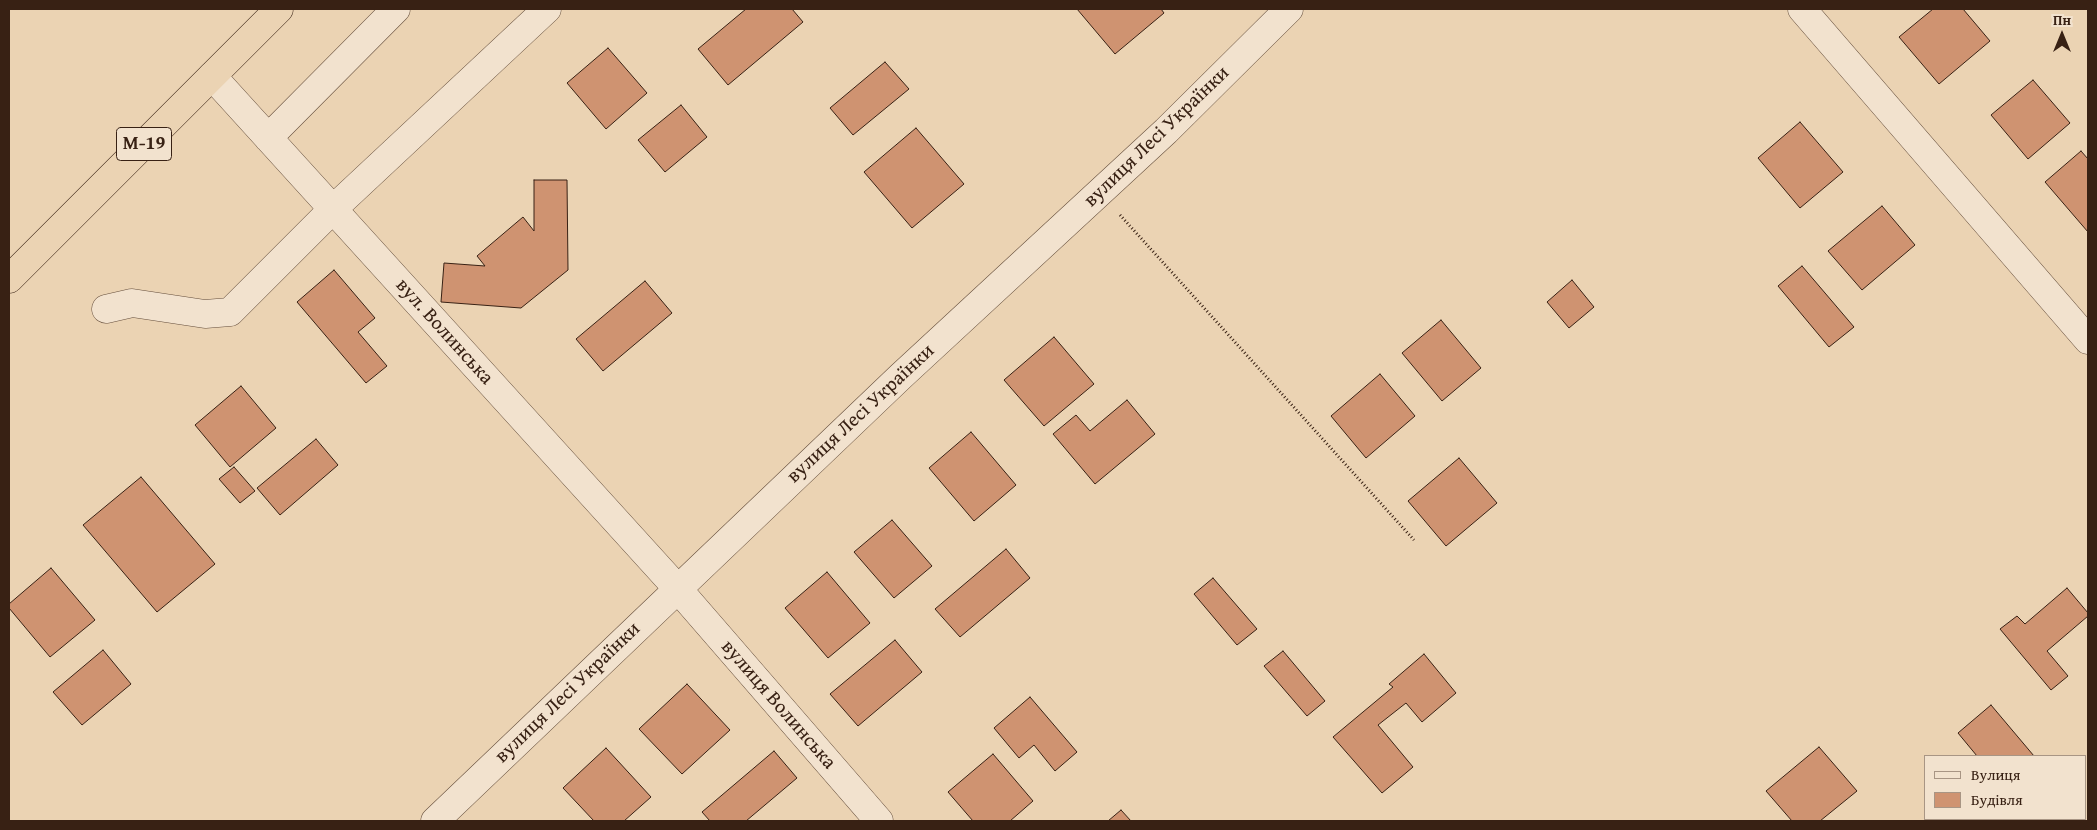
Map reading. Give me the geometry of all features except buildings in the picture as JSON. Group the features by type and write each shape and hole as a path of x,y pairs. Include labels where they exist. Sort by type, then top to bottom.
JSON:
{"highway":[{"name":"М-19","path":"9,280 279,9"}],"street":[{"path":"268,138 396,9"},
{"path":"106,309 132,303 205,314 230,312 333,210 547,9"},
{"name":"вулиця Лесі Українки","path":"435,821 894,382 1166,131 1289,9"},
{"path":"1802,9 2088,340"},
{"name":"вул. Волинська","path":"212,76 677,588"},
{"name":"вулиця Волинська","path":"677,588 879,821"}],"path":[{"path":"1099,193 1414,540"}]}
